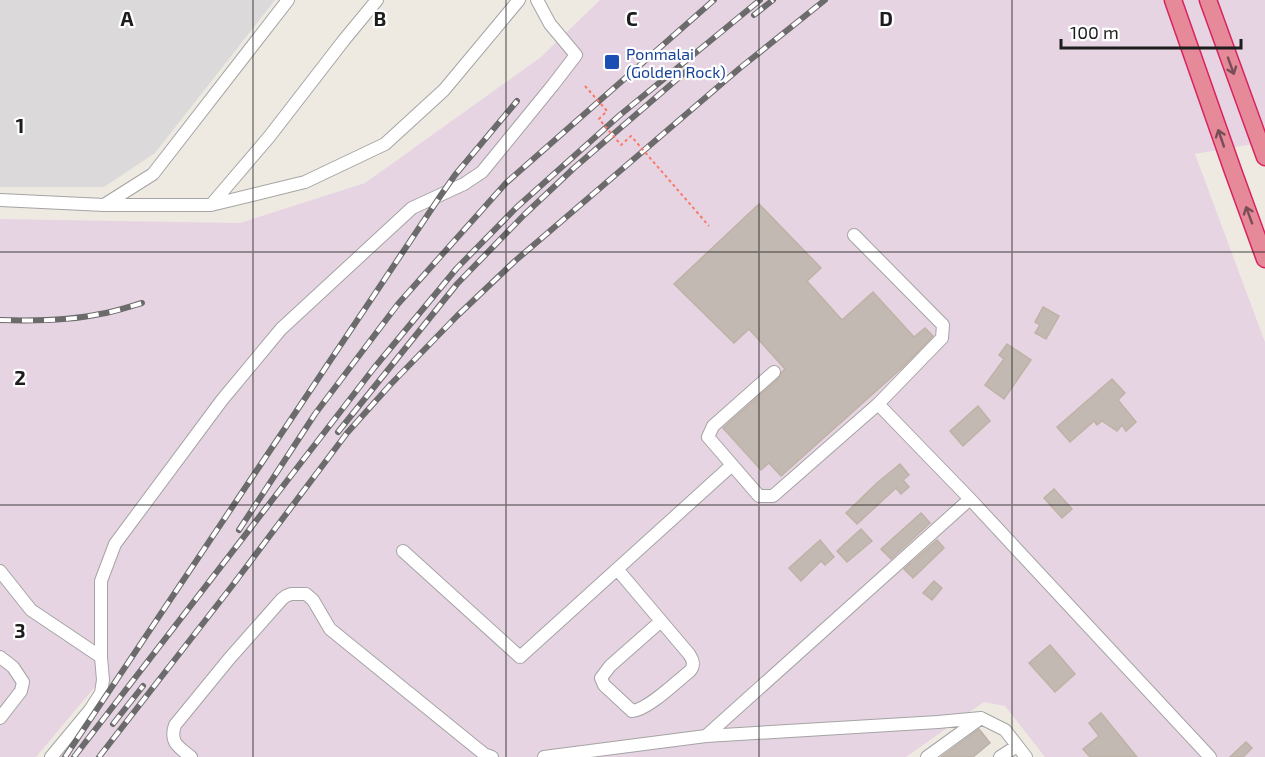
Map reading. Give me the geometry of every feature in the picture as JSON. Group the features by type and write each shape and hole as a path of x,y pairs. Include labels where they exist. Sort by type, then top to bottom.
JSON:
{"highway":[{"path":"1173,0 1265,259"},
{"path":"1208,0 1265,157"}],"street":[{"path":"104,205 153,174 288,0"},
{"path":"211,206 269,137 377,0"},
{"path":"0,200 104,205 211,206 306,182 385,144 444,90 519,0"},
{"path":"51,757 101,693 103,680 101,581 115,544 222,400 281,329 412,208 465,184 482,172 576,55 550,24 537,0"},
{"path":"774,372 713,426 708,437 759,496 772,496 878,404 942,338 944,325 854,236"},
{"path":"878,404 970,499 1210,757"},
{"path":"403,551 520,657 732,465"},
{"path":"706,736 970,499"},
{"path":"617,569 689,654 694,662 690,671 656,699 632,711 604,685 601,678 610,666 661,621"},
{"path":"0,571 30,610 101,657"},
{"path":"191,757 174,742 172,736 175,725 282,599 299,594 306,594 313,600 330,629 484,754 492,757"},
{"path":"0,657 13,667 22,682 21,691 0,718"},
{"path":"929,756 981,718"},
{"path":"544,757 706,736 981,718 1005,730 1026,757"},
{"path":"1000,757 1017,746"}],"path":[{"path":"585,86 608,111 598,119 621,145 631,136 709,226"}],"shaded area":[{"path":"0,0 275,0 155,153 104,187 0,187"},
{"path":"600,0 1265,0 1265,142 1195,154 1265,342 1265,757 1045,757 1005,706 984,702 906,757 55,757 101,700 94,688 36,757 0,757 0,219 240,223 365,183 541,57"}],"building":[{"path":"759,204 821,268 807,281 842,320 873,292 914,337 925,328 933,336 904,366 781,476 769,463 761,470 723,428 779,378 785,369 749,329 734,343 674,284"},
{"path":"1043,307 1059,316 1046,339 1035,333 1040,325 1035,322"},
{"path":"1007,344 1031,360 1004,399 985,385 1004,359 999,355"},
{"path":"1112,379 1125,393 1118,400 1136,422 1126,431 1122,425 1117,431 1102,421 1097,425 1094,421 1070,442 1057,427"},
{"path":"978,406 990,421 963,446 950,431"},
{"path":"900,464 909,475 903,480 909,487 901,494 896,488 857,524 846,513"},
{"path":"1054,489 1072,509 1062,518 1044,498"},
{"path":"921,513 930,523 891,559 881,549"},
{"path":"861,529 872,541 847,562 837,551"},
{"path":"820,540 834,557 825,565 821,561 801,581 789,568"},
{"path":"937,540 944,548 913,578 904,569"},
{"path":"934,581 942,588 932,600 923,593"},
{"path":"1050,645 1075,674 1055,692 1029,663"},
{"path":"1101,713 1137,757 1090,757 1083,749 1099,736 1089,723"},
{"path":"979,729 990,743 973,757 941,757"},
{"path":"1246,742 1252,748 1243,757 1230,757"}],"railway":[{"path":"239,530 315,414 398,304 506,183 714,0"},
{"path":"74,757 374,368 457,268 517,207 620,115 760,0"},
{"path":"754,15 773,0"},
{"path":"99,757 347,433 391,384 515,261 740,68 825,0"},
{"path":"338,432 457,284 524,215 574,168 690,68"},
{"path":"65,757 441,195 517,101"},
{"path":"0,320 76,318 142,303"},
{"path":"113,724 143,686"}],"place":[{"name":"Ponmalai (Golden Rock)","path":"612,62"}]}
